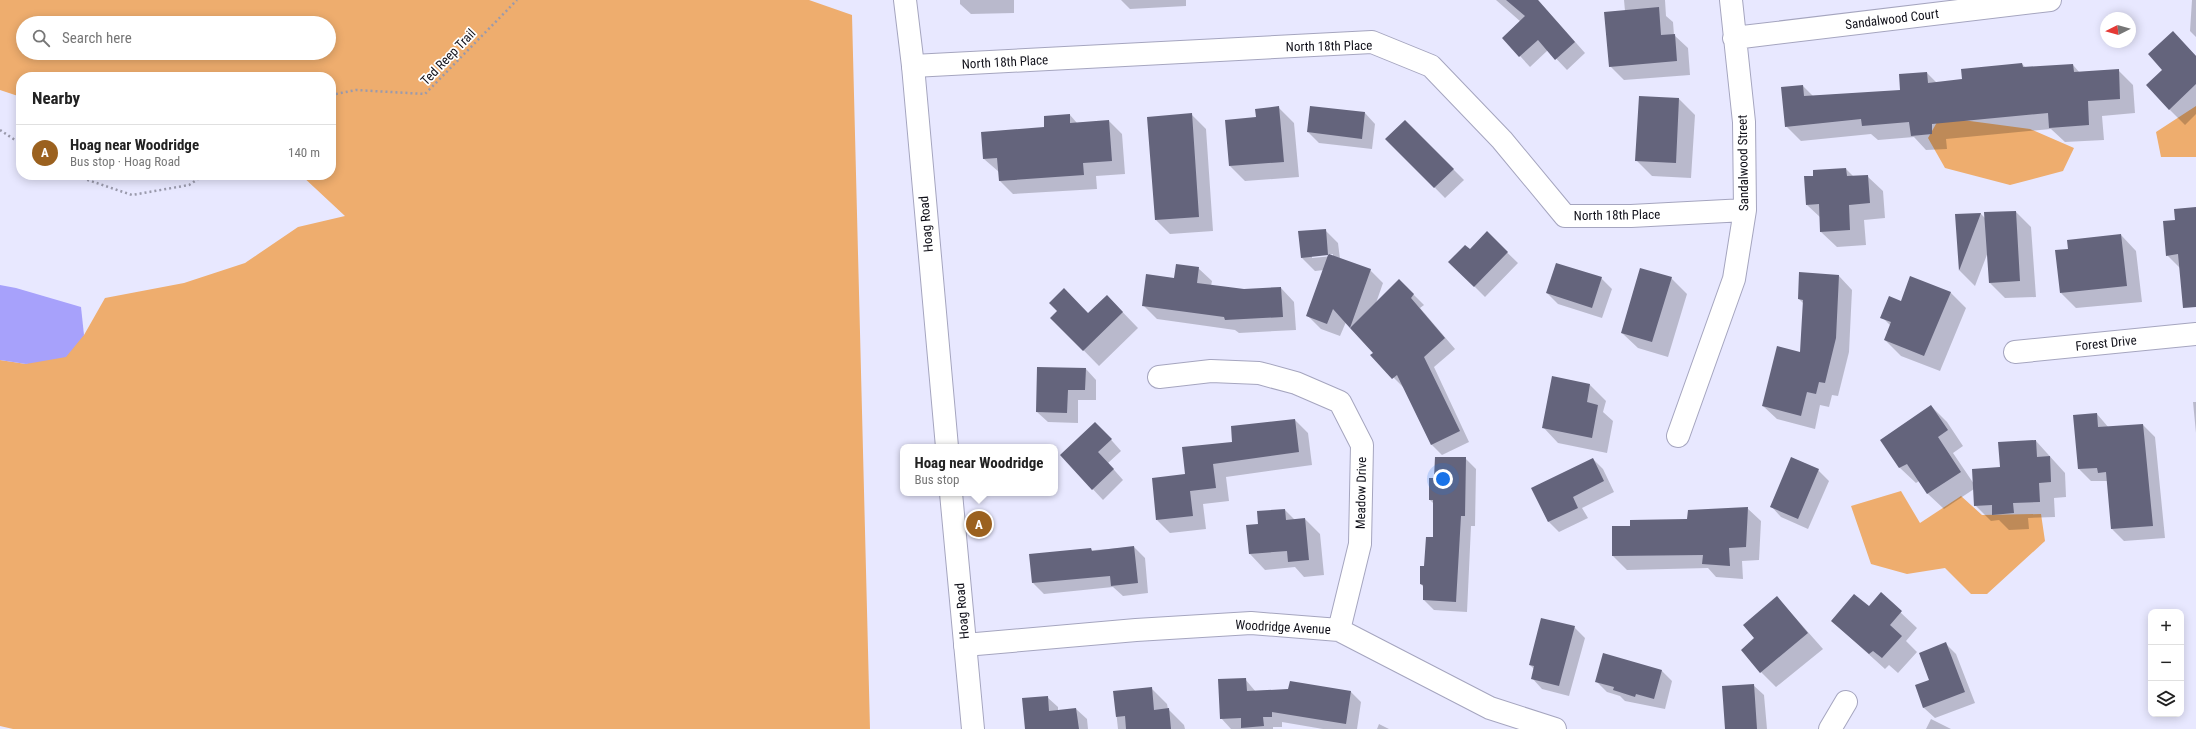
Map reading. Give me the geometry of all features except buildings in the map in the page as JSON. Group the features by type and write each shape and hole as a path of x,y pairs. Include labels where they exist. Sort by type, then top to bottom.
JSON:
{"street":[{"name":"Hoag Road","path":"906,0 947,444"},
{"name":"Sandalwood Street","path":"1678,436 1734,279 1745,210 1744,122 1731,0"},
{"name":"Sandalwood Court","path":"1734,38 2050,0"},
{"name":"North 18th Place","path":"913,66 1372,42 1431,66 1502,140 1565,216 1631,216 1745,210"},
{"name":"Forest Drive","path":"2015,352 2196,334"},
{"name":"Meadow Drive","path":"1159,377 1211,370 1259,373 1296,383 1340,402 1362,445 1360,544 1339,630"},
{"name":"Hoag Road","path":"951,496 973,729"},
{"name":"Woodridge Avenue","path":"965,645 1136,630 1251,623 1339,630 1490,708 1555,729"},
{"path":"1830,729 1846,702"}],"path":[{"name":"Ted Reep Trail","path":"336,94 356,90 425,94 517,0"},
{"path":"0,130 16,141"},
{"path":"88,180 132,195 189,185 196,180"}],"shaded area":[{"path":"0,0 809,0 852,15 870,729 13,729 0,726 0,360 26,364 84,335 105,298 184,283 245,263 298,227 345,216 306,180 336,180 336,72 16,72 16,95 0,90"},
{"path":"2196,106 2196,157 2161,157 2156,132"},
{"path":"1940,117 2030,129 2074,148 2063,171 2010,185 1945,168 1928,138"},
{"path":"0,285 16,288 81,307 84,335 66,357 26,364 0,360"},
{"path":"1901,491 1920,523 1961,496 1982,515 2041,514 2045,541 1987,594 1971,594 1945,568 1907,574 1871,564 1851,506"}],"place":[{"name":"Hoag near Woodridge","path":"979,524"}]}
